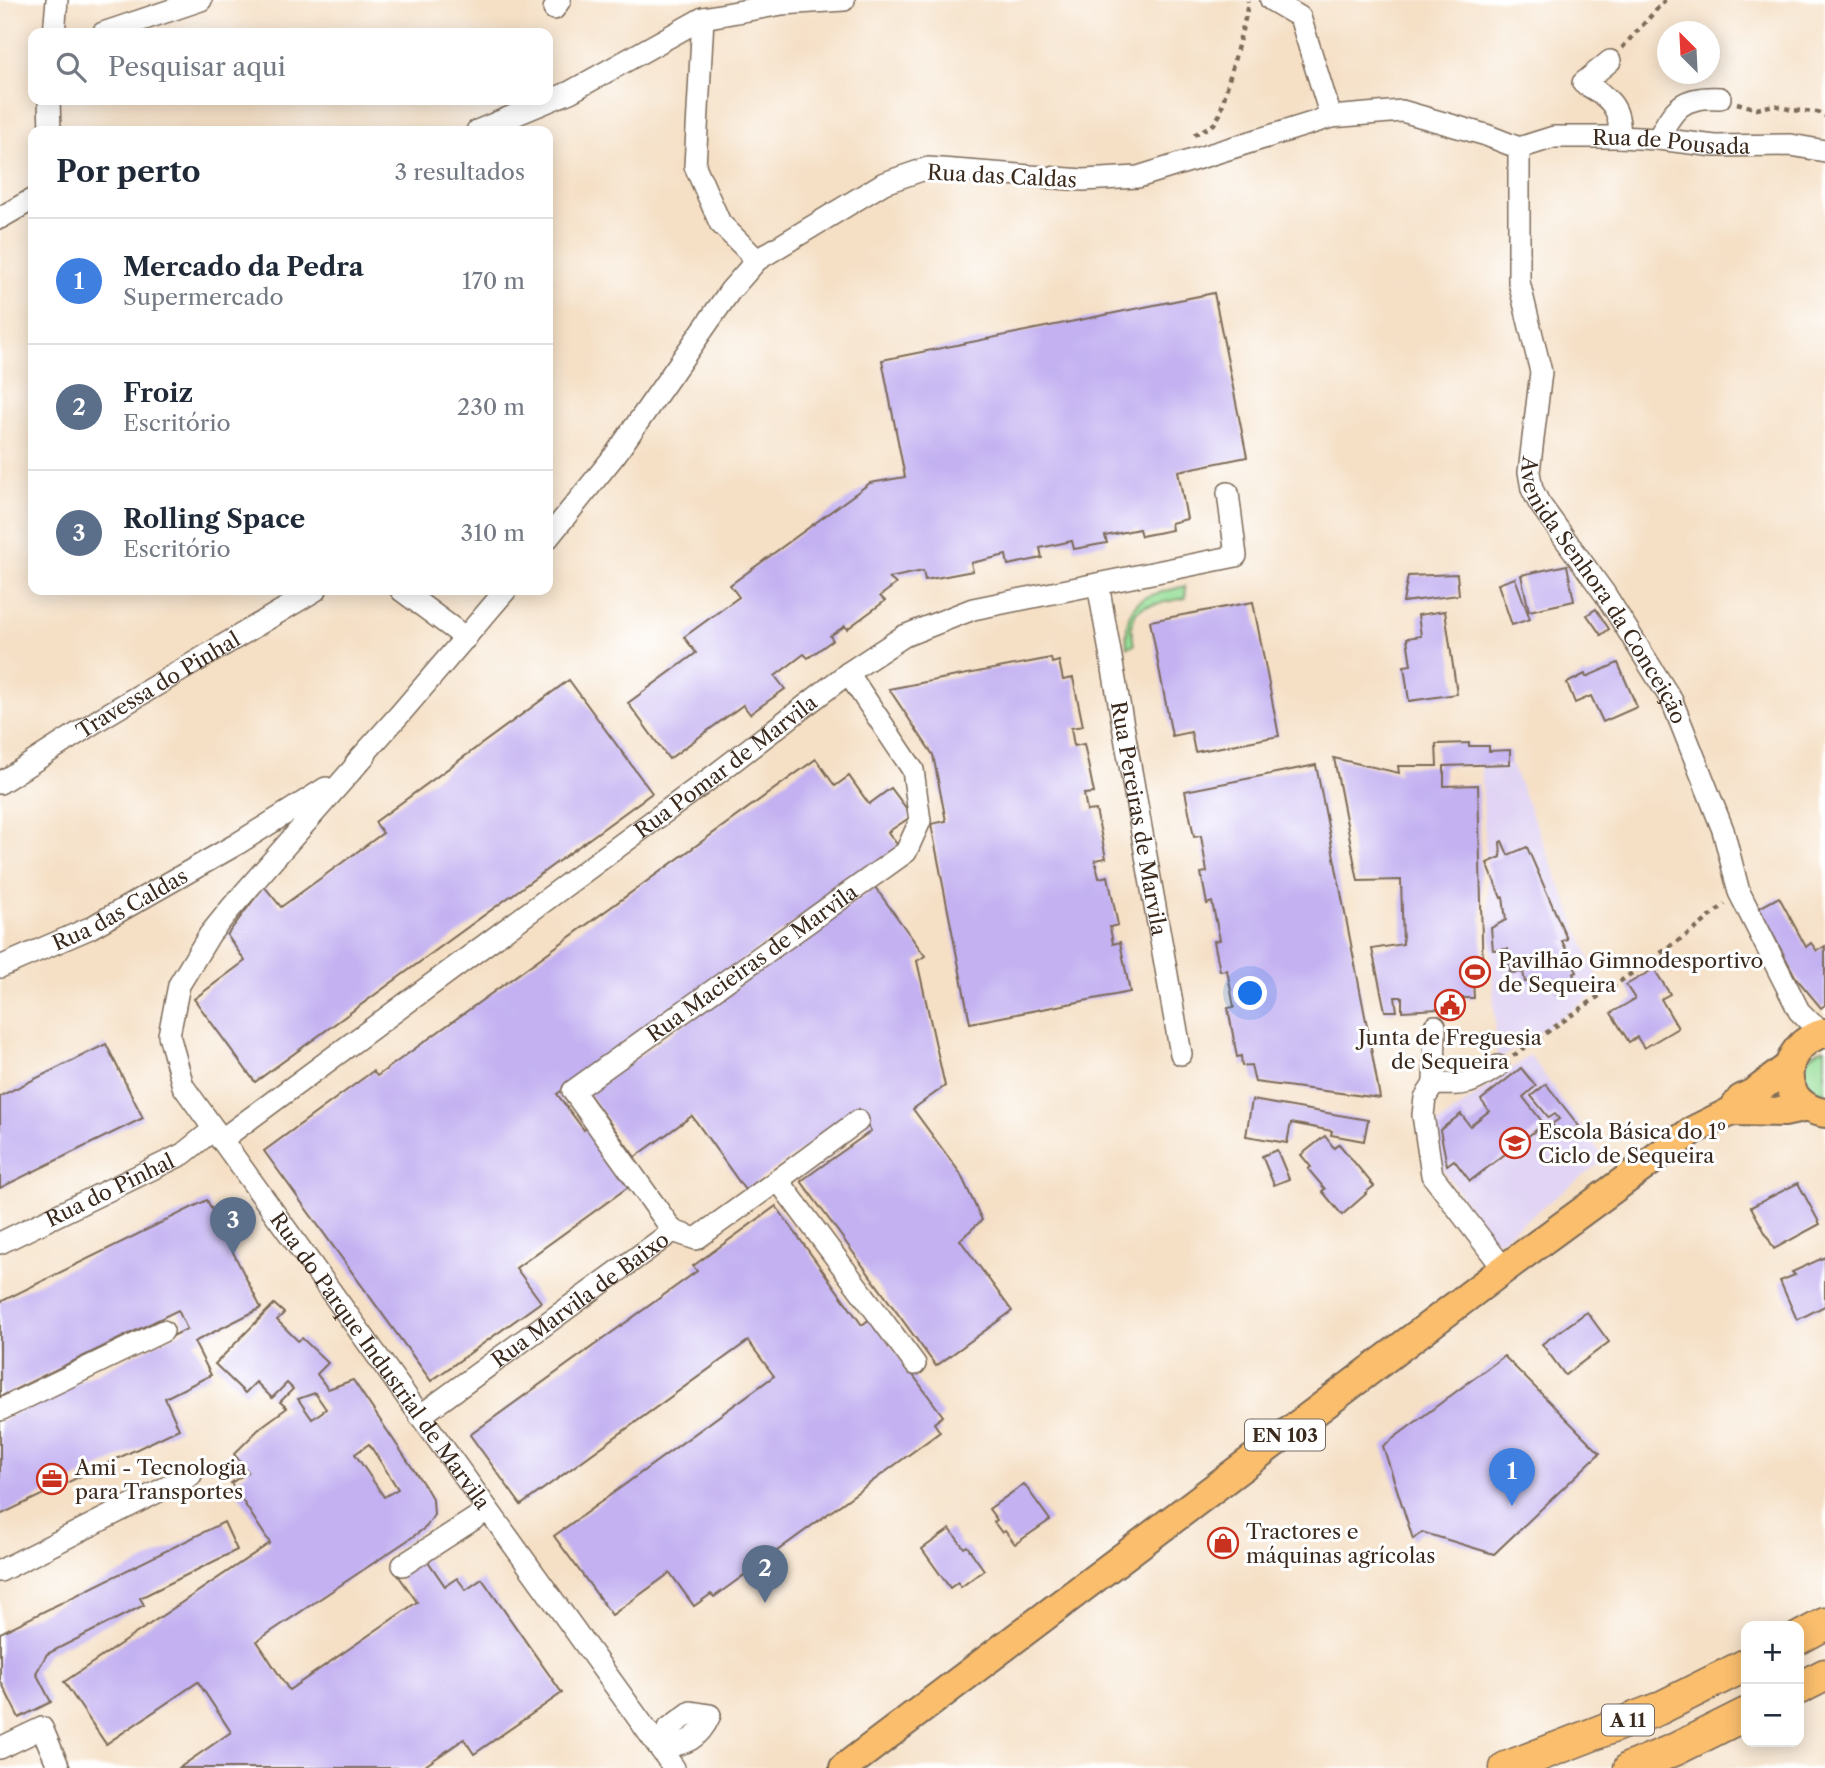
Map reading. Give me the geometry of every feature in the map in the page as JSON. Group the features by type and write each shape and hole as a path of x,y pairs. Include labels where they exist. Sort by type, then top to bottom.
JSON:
{"highway":[{"path":"1804,1635 1825,1624"},
{"name":"A 11","path":"1506,1768 1658,1709 1741,1668"},
{"path":"1804,1686 1825,1675"},
{"name":"A 11","path":"1629,1768 1676,1749 1741,1716"}],"main road":[{"name":"EN 103","path":"1810,1044 1791,1086 1797,1098 1816,1110"},
{"name":"EN 103","path":"1732,1111 1741,1098 1755,1092 1810,1044"},
{"name":"EN 103","path":"844,1768 1504,1269 1692,1131 1732,1111 1816,1110"}],"street":[{"path":"54,28 57,0"},
{"path":"118,28 201,0"},
{"path":"553,99 703,18 781,2 844,0"},
{"path":"1271,0 1303,9 1331,117"},
{"path":"703,18 695,166 720,223 757,260"},
{"path":"1610,61 1583,83 1609,99 1618,117 1619,137"},
{"path":"1658,139 1687,100 1720,98"},
{"path":"49,105 50,126"},
{"path":"489,126 539,105"},
{"name":"Rua das Caldas","path":"553,532 615,455 730,291 757,260 884,184 928,168 1083,180 1138,177 1331,117 1402,111 1486,135 1520,148"},
{"name":"Rua de Pousada","path":"1520,148 1554,138 1619,137 1715,146 1791,145 1825,151"},
{"name":"Avenida Senhora da Conceição","path":"1520,148 1519,282 1541,372 1529,472 1532,489 1539,503 1605,594 1672,701 1723,830 1739,892 1800,1010 1812,1024 1810,1044"},
{"path":"0,218 28,202"},
{"name":"Rua Pomar de Marvila","path":"218,1134 719,772 848,673 904,636 973,609 1236,556 1228,493"},
{"name":"Rua Pereiras de Marvila","path":"1098,584 1181,1054"},
{"name":"Travessa do Pinhal","path":"0,783 103,717 308,595"},
{"path":"408,595 466,638"},
{"name":"Rua das Caldas","path":"210,934 502,595"},
{"name":"Rua Macieiras de Marvila","path":"673,1231 573,1091 906,852 920,821 913,770 848,673"},
{"name":"Rua das Caldas","path":"0,967 90,928 237,844 314,797 344,775 366,754"},
{"path":"259,831 273,832 282,840 284,847"},
{"path":"237,844 257,852 264,870"},
{"name":"Rua do Parque Industrial de Marvila","path":"210,934 179,985 169,1035 183,1086 674,1768"},
{"path":"1435,1026 1434,1084 1425,1098 1423,1115 1432,1175 1504,1269"},
{"path":"1434,1084 1461,1085 1475,1082 1498,1066"},
{"name":"Rua Marvila de Baixo","path":"421,1416 673,1231 696,1239 858,1121"},
{"name":"Rua do Pinhal","path":"0,1243 218,1134"},
{"path":"778,1180 915,1364"},
{"path":"0,1410 163,1331"},
{"path":"0,1571 191,1475"},
{"path":"403,1564 488,1510"},
{"path":"2,1742 42,1728 59,1768"}],"path":[{"path":"1194,135 1214,124 1220,114 1248,0"},
{"path":"1610,61 1665,0"},
{"path":"1720,98 1757,110 1774,105 1825,116"},
{"path":"1498,1066 1698,927 1739,892"}],"shaded area":[{"path":"1481,765 1512,765 1602,989 1497,1061"},
{"name":"Escola Básica do 1º Ciclo de Sequeira","path":"1530,1055 1605,1159 1501,1239 1496,1240 1490,1237 1439,1164 1434,1127"}],"green space":[{"path":"1185,586 1186,598 1145,606 1136,612 1131,627 1134,645 1127,647 1129,617 1133,608 1148,597"},
{"path":"1825,1048 1825,1102 1806,1089 1802,1076 1808,1058"}],"building":[{"path":"1214,293 1247,457 1178,471 1187,519 1171,523 1172,530 1141,536 1139,529 1105,536 1107,543 1074,549 1072,541 1040,548 1042,558 1008,565 1006,555 971,563 973,571 925,580 923,571 889,578 896,584 880,596 885,601 847,629 845,626 830,636 833,640 808,658 804,654 775,676 785,689 750,714 743,705 669,759 628,703 696,653 684,637 739,597 730,585 870,483 905,477 882,360"},
{"path":"1567,565 1574,601 1529,611 1521,575"},
{"path":"1457,574 1459,595 1403,602 1408,576"},
{"path":"1515,578 1530,619 1512,625 1498,584"},
{"path":"1253,602 1279,736 1195,752 1191,732 1172,736 1150,621"},
{"path":"1596,609 1609,629 1601,635 1587,615"},
{"path":"1445,611 1457,694 1409,701 1404,666 1411,665 1407,638 1421,636 1418,615"},
{"path":"1051,658 1052,663 1059,661 1063,680 1073,678 1083,726 1071,728 1074,746 1084,744 1094,793 1084,794 1087,811 1096,810 1106,858 1095,860 1099,878 1108,876 1118,925 1110,927 1113,944 1120,942 1130,992 970,1023 931,824 946,821 933,755 889,689"},
{"path":"1618,663 1637,707 1603,722 1591,696 1575,703 1567,683"},
{"path":"569,680 652,793 255,1082 194,999 245,961 227,935 264,886 281,907 383,833 375,822"},
{"path":"1469,743 1469,746 1489,746 1489,751 1510,750 1510,764 1444,766 1444,786 1478,785 1483,979 1473,979 1474,998 1457,998 1458,1008 1402,1011 1402,997 1395,997 1397,1011 1385,1011 1372,949 1403,944 1401,880 1358,881 1334,758 1399,773 1398,766 1437,766 1436,744"},
{"path":"816,759 835,786 849,776 869,804 891,788 912,816 888,832 899,847 557,1094 584,1130 588,1127 631,1185 516,1268 541,1302 431,1381 264,1151 373,1071 377,1076"},
{"path":"1316,765 1380,1098 1255,1082 1251,1065 1242,1066 1241,1056 1237,1057 1228,1008 1234,1007 1227,970 1220,971 1214,941 1220,940 1212,902 1207,904 1201,873 1207,872 1201,836 1194,837 1185,791"},
{"path":"1502,841 1508,855 1527,847 1567,939 1562,941 1577,972 1573,974 1576,981 1559,982 1563,993 1558,995 1551,981 1540,986 1539,981 1525,982 1523,972 1510,973 1508,949 1493,950 1491,928 1506,920 1503,897 1501,898 1487,863 1501,857"},
{"path":"875,887 925,956 917,961 945,1086 913,1109 960,1173 982,1220 960,1240 1012,1311 936,1366 801,1181 871,1131 859,1109 745,1190 692,1116 635,1157 588,1093"},
{"path":"1779,897 1806,947 1811,943 1817,951 1825,946 1825,1005 1821,1008 1796,978 1759,908"},
{"path":"1654,969 1670,994 1661,999 1678,1028 1644,1048 1637,1037 1629,1042 1611,1013 1635,999 1626,985"},
{"path":"106,1044 143,1118 0,1188 0,1096"},
{"path":"1521,1068 1536,1086 1523,1097 1544,1124 1470,1181 1454,1160 1447,1165 1440,1130 1461,1114 1470,1126 1489,1111 1481,1100"},
{"path":"1546,1084 1579,1126 1563,1139 1552,1124 1559,1119 1555,1114 1549,1118 1531,1096"},
{"path":"1252,1100 1368,1120 1364,1141 1291,1123 1287,1143 1246,1136"},
{"path":"1325,1136 1334,1148 1339,1144 1374,1186 1342,1215 1322,1191 1325,1189 1308,1169 1311,1167 1301,1155"},
{"path":"1277,1150 1289,1179 1274,1185 1262,1156"},
{"path":"1798,1183 1820,1224 1774,1249 1751,1207"},
{"path":"207,1200 261,1308 194,1342 211,1375 165,1398 179,1429 0,1515 0,1421 187,1329 178,1310 0,1397 0,1302"},
{"path":"776,1206 862,1325 871,1318 943,1416 934,1423 940,1432 714,1597 711,1594 694,1606 670,1573 612,1615 554,1536 774,1376 748,1341 521,1505 470,1435 697,1271 693,1266"},
{"path":"1825,1257 1825,1306 1797,1320 1780,1281 1795,1275 1792,1272"},
{"path":"274,1304 284,1313 277,1320 298,1341 302,1338 328,1363 317,1374 328,1389 353,1380 433,1500 434,1515 426,1527 257,1641 289,1690 417,1602 398,1575 425,1557 445,1586 457,1578 466,1590 482,1579 562,1693 474,1754 464,1739 422,1768 179,1768 231,1732 198,1682 106,1744 64,1682 270,1543 231,1483 248,1472 234,1454 261,1427 287,1408 280,1402 293,1389 287,1383 272,1398 256,1382 245,1393 215,1364","holes":["315,1393 326,1409 312,1419 298,1399","369,1444 398,1489 384,1497 355,1454"]},
{"path":"1587,1312 1609,1342 1565,1375 1542,1344"},
{"path":"1504,1356 1600,1453 1494,1554 1422,1532 1413,1539 1383,1446"},
{"path":"1024,1484 1050,1520 1015,1544 1005,1531 1002,1533 989,1509"},
{"path":"224,1522 237,1550 140,1598 144,1605 47,1654 36,1673 51,1702 19,1718 0,1680 0,1633"},
{"path":"950,1529 964,1548 967,1546 984,1570 961,1587 958,1582 950,1588 922,1549"}],"place":[{"name":"Pavilhão Gimnodesportivo de Sequeira","path":"1475,972"},
{"name":"Junta de Freguesia de Sequeira","path":"1450,1005"},
{"name":"Escola Básica do 1º Ciclo de Sequeira","path":"1515,1143"},
{"name":"Rolling Space","path":"233,1255"},
{"name":"Ami - Tecnologia para Transportes","path":"52,1479"},
{"name":"Mercado da Pedra","path":"1512,1506"},
{"name":"Tractores e máquinas agrícolas","path":"1223,1543"},
{"name":"Froiz","path":"765,1603"}]}
